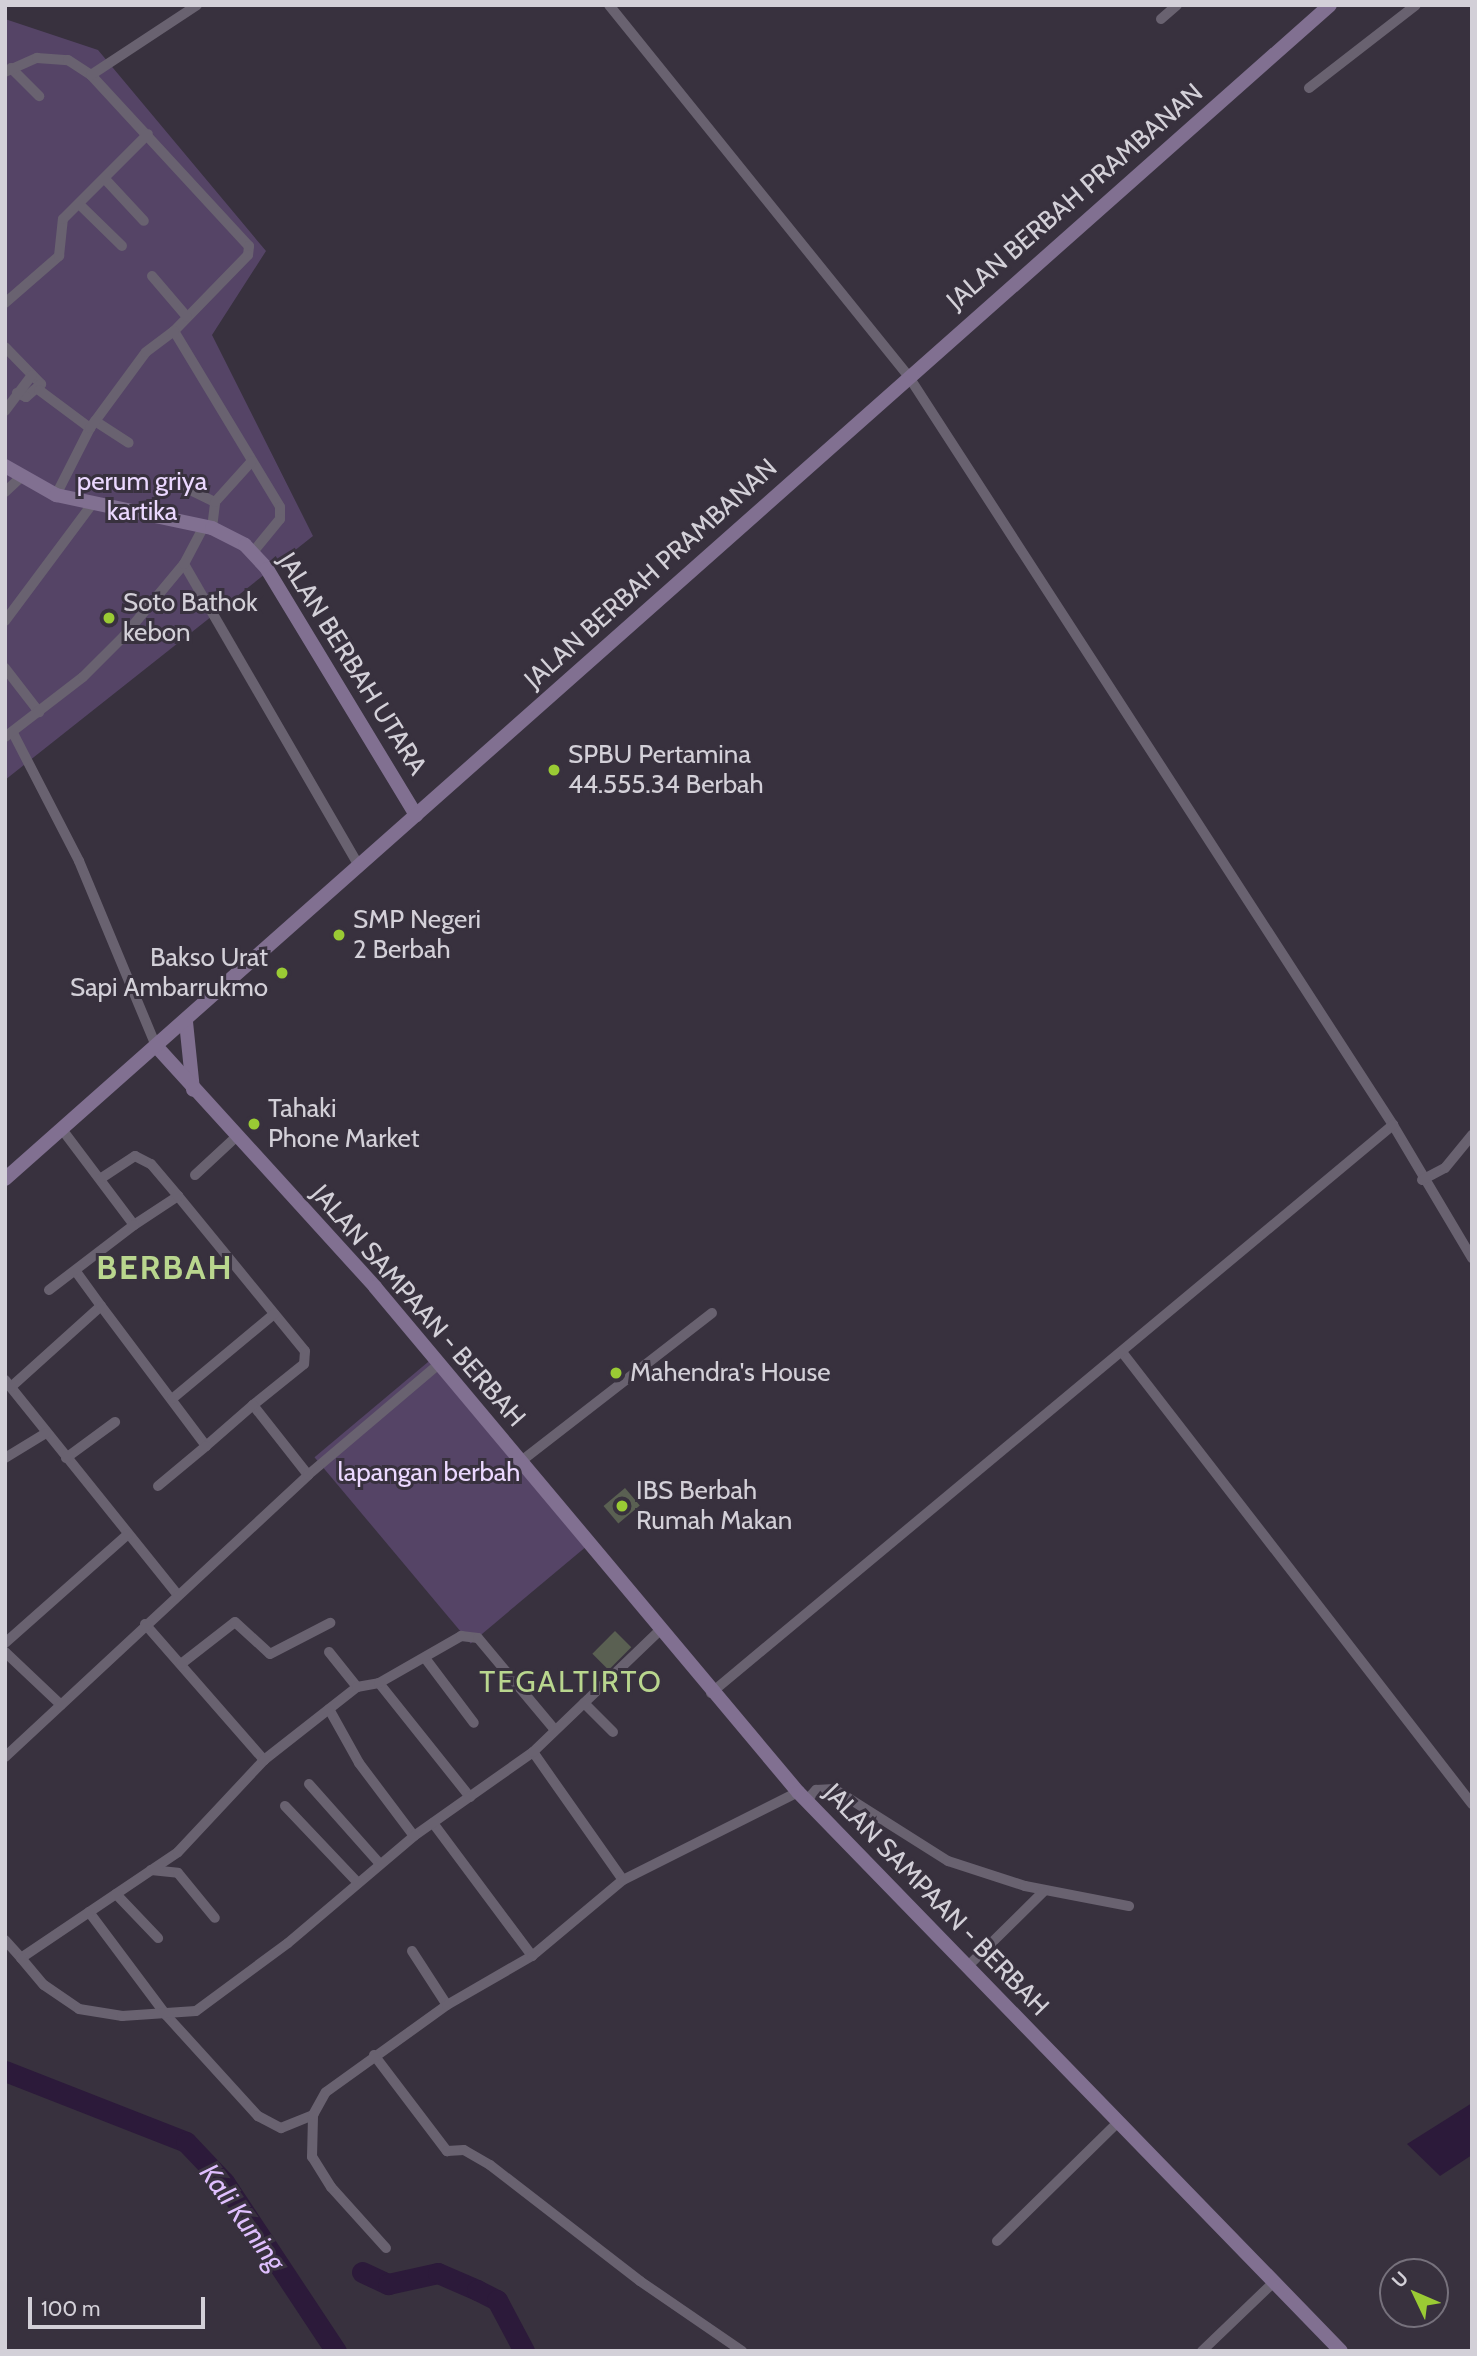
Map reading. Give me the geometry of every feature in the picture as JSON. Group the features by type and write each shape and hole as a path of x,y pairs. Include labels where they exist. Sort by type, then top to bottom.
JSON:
{"main road":[{"name":"JALAN BERBAH PRAMBANAN","path":"5,1179 186,1022 1330,5"},
{"name":"JALAN BERBAH UTARA","path":"5,466 56,495 208,527 253,552 416,815"},
{"path":"186,1022 193,1090"},
{"name":"JALAN SAMPAAN - BERBAH","path":"156,1046 236,1137 335,1241 711,1693 802,1796 1116,2124 1341,2351"}],"street":[{"path":"91,75 197,5"},
{"path":"609,5 909,377 1392,1125 1422,1180 1472,1258"},
{"path":"1161,19 1177,5"},
{"path":"1309,88 1416,5"},
{"path":"39,96 8,70 26,60 68,60 91,75 148,134 250,251 174,331 146,352 93,425 56,495"},
{"path":"5,303 59,256 60,227 148,134"},
{"path":"105,179 144,221"},
{"path":"79,204 122,246"},
{"path":"152,276 187,317"},
{"path":"174,331 281,513 253,552"},
{"path":"5,347 40,382 38,390 26,397 17,393"},
{"path":"5,411 32,375"},
{"path":"38,390 93,425 129,443"},
{"path":"156,1046 79,861 9,735 39,712 124,636 184,564 208,527 215,502 252,461"},
{"path":"5,492 21,477"},
{"path":"182,486 215,502"},
{"path":"5,621 93,503"},
{"path":"184,564 359,866"},
{"path":"5,668 39,712"},
{"path":"711,1693 1392,1125"},
{"path":"61,1128 134,1225"},
{"path":"1422,1180 1446,1168 1472,1135"},
{"path":"195,1175 236,1137"},
{"path":"100,1179 135,1156 156,1169 274,1314 307,1359 158,1486"},
{"path":"49,1290 77,1273 134,1225 178,1196"},
{"path":"77,1273 206,1446"},
{"path":"101,1306 8,1384 178,1595"},
{"name":"JALAN SAMPAAN - BERBAH","path":"520,1462 712,1313"},
{"path":"172,1399 274,1314"},
{"path":"1122,1352 1472,1804"},
{"path":"5,1757 308,1475 439,1364"},
{"path":"254,1405 308,1475"},
{"path":"66,1458 115,1422"},
{"path":"5,1458 46,1433"},
{"path":"5,1643 128,1534"},
{"path":"181,1664 235,1622 270,1654 330,1623"},
{"path":"145,1624 264,1760"},
{"path":"5,1940 44,1985 79,2009 166,2015 196,2011 225,1992 414,1836 533,1752 660,1630"},
{"path":"20,1958 151,1870 193,1838 264,1760 357,1687 379,1683 461,1636 478,1638 555,1730"},
{"path":"329,1652 357,1687"},
{"path":"5,1653 61,1705"},
{"path":"425,1658 474,1723"},
{"path":"379,1683 470,1797"},
{"path":"584,1703 613,1732"},
{"path":"329,1709 359,1763 414,1836"},
{"path":"533,1752 623,1880"},
{"path":"309,1784 380,1864"},
{"path":"386,2248 320,2173 309,2139 313,2115 332,2085 447,2005 532,1956 623,1880 802,1796 816,1790 834,1789 938,1857 1044,1891 1129,1906"},
{"path":"285,1806 358,1883"},
{"path":"433,1823 532,1956"},
{"path":"151,1870 178,1874 215,1919"},
{"path":"967,1967 1044,1891"},
{"path":"116,1894 158,1938"},
{"path":"89,1912 166,2015 269,2124 281,2128 313,2115"},
{"path":"412,1951 447,2005"},
{"path":"374,2055 447,2151 464,2150 489,2165 640,2281 742,2351"},
{"path":"997,2241 1116,2124"},
{"path":"1202,2351 1274,2282"}],"green space":[{"name":"perum griya kartika","path":"5,19 98,50 266,251 212,335 313,536 5,780"},
{"name":"lapangan berbah","path":"434,1357 590,1543 471,1643 314,1457"}],"shaded area":[{"path":"1472,2103 1472,2155 1440,2176 1407,2144"}],"building":[{"name":"IBS Berbah Rumah Makan","path":"625,1488 640,1506 618,1524 604,1506"},
{"path":"615,1631 631,1647 609,1670 592,1654"}],"waterway":[{"name":"Kali Kuning","path":"5,2071 186,2142 224,2182 336,2351"},
{"path":"362,2272 388,2284 438,2273 477,2290 497,2300 524,2351"}],"place":[{"name":"Soto Bathok kebon","path":"109,618"},
{"name":"SPBU Pertamina 44.555.34 Berbah","path":"554,770"},
{"name":"SMP Negeri 2 Berbah","path":"339,935"},
{"name":"Bakso Urat Sapi Ambarrukmo","path":"282,973"},
{"name":"Tahaki Phone Market","path":"254,1124"},
{"name":"Mahendra's House","path":"616,1373"},
{"name":"IBS Berbah Rumah Makan","path":"622,1506"}],"district":[{"name":"BERBAH","path":"165,1268"},
{"name":"TEGALTIRTO","path":"571,1682"}]}
